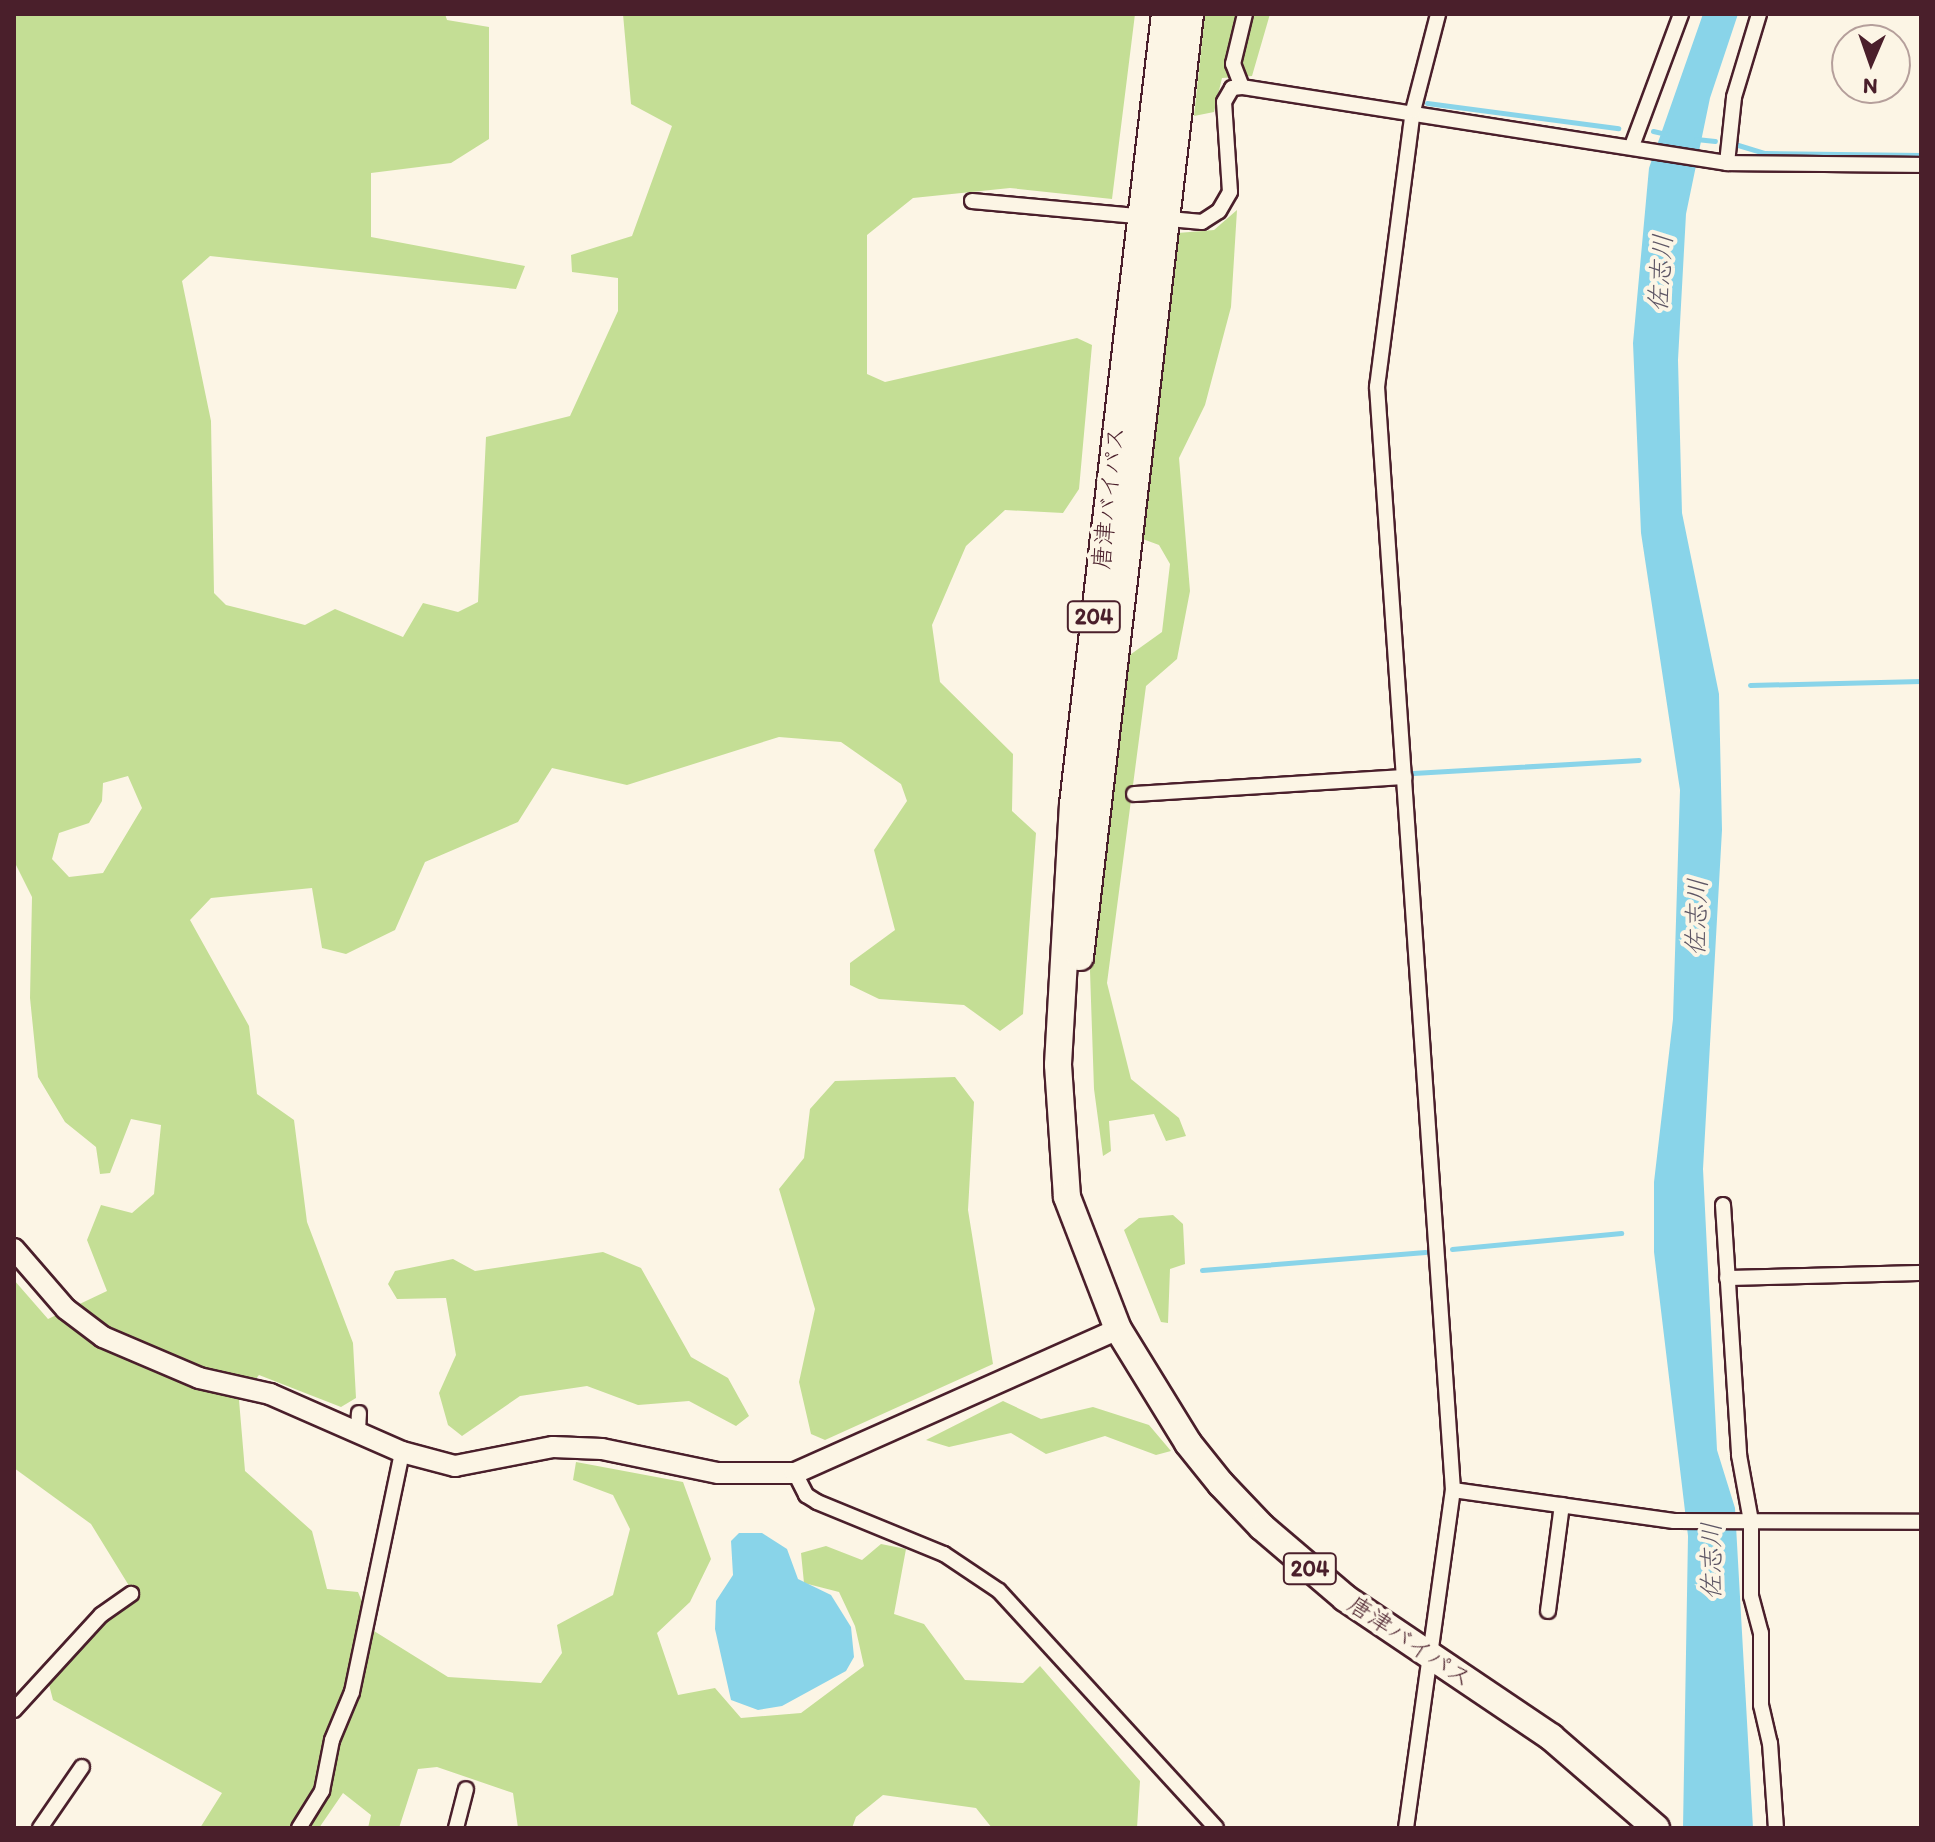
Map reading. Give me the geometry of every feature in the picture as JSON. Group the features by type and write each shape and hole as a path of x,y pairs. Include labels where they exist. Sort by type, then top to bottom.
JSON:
{"highway":[{"name":"唐津バイパス","path":"1153,218 1165,14"},
{"name":"唐津バイパス","path":"1190,14 1153,218 1083,705 1064,950 1060,1129 1067,1197 1118,1329 1188,1443 1262,1527 1345,1598 1551,1737 1642,1822"}],"street":[{"path":"1242,87 1233,64 1245,14"},
{"path":"1406,1828 1453,1490 1377,387 1413,111 1438,14"},
{"path":"1632,146 1681,14"},
{"path":"1727,163 1734,97 1759,14"},
{"path":"972,201 1202,222 1219,211 1230,192 1222,119 1232,88 1242,87 1413,111 1727,163 1921,165"},
{"path":"1134,794 1404,777"},
{"path":"1723,1205 1739,1455 1751,1521 1751,1596 1761,1633 1761,1705 1770,1743 1776,1828"},
{"path":"14,1249 66,1309 103,1337 199,1378 270,1394 358,1422 402,1452 455,1466 553,1447 602,1449 718,1473 795,1473 1118,1329"},
{"path":"1727,1278 1921,1273"},
{"path":"299,1828 322,1791 332,1740 352,1692 402,1452"},
{"path":"795,1473 806,1495 817,1502 944,1554 999,1591 1216,1828"},
{"path":"1453,1490 1674,1521 1921,1522"},
{"path":"1548,1611 1562,1505"},
{"path":"14,1710 90,1626 131,1594"},
{"path":"40,1828 82,1767"},
{"path":"456,1828 466,1789"}],"green space":[{"path":"14,14 445,14 447,20 489,27 489,139 451,163 371,173 371,237 525,266 516,289 210,256 182,281 211,421 214,593 226,605 305,625 335,609 403,637 423,603 458,612 478,602 486,437 570,416 618,311 618,278 572,272 571,255 632,236 672,126 631,104 623,14 1135,14 1112,199 1010,188 913,198 867,235 867,374 885,382 1077,338 1092,345 1079,489 1063,513 1005,510 966,546 932,625 940,682 1013,754 1012,811 1036,833 1023,1014 1000,1031 964,1005 879,999 850,985 850,963 895,930 874,850 907,801 901,784 841,742 779,737 627,785 552,768 518,822 425,862 395,930 346,954 322,948 312,888 211,898 190,920 249,1026 257,1094 294,1120 307,1222 353,1343 356,1398 341,1407 259,1375 239,1400 245,1471 312,1531 327,1589 358,1592 374,1631 448,1677 541,1683 562,1653 557,1625 613,1595 630,1529 613,1495 573,1480 576,1462 683,1482 711,1559 690,1602 657,1633 678,1695 715,1688 741,1718 801,1713 864,1666 855,1626 839,1592 804,1583 801,1553 826,1546 862,1560 881,1544 906,1549 894,1614 924,1624 965,1680 1023,1683 1040,1666 1140,1781 1137,1828 992,1828 976,1808 883,1795 856,1817 852,1828 518,1828 513,1793 437,1767 418,1769 399,1828 368,1828 371,1815 343,1793 319,1828 200,1828 222,1793 53,1700 47,1677 131,1589 91,1524 14,1468 14,1280 48,1319 107,1291 87,1240 101,1205 132,1213 154,1194 161,1125 131,1119 110,1173 100,1174 96,1147 65,1122 38,1077 30,998 32,897 14,861","holes":["128,776 142,808 103,873 69,877 52,859 59,833 89,823 102,801 103,783"]},
{"path":"1205,14 1270,14 1252,76 1222,78 1214,112 1194,116"},
{"path":"1237,210 1231,307 1205,405 1179,458 1190,591 1177,659 1146,686 1107,983 1131,1079 1179,1118 1186,1136 1166,1141 1154,1114 1109,1121 1111,1151 1103,1156 1094,1089 1090,971 1127,657 1162,632 1170,564 1159,545 1140,538 1178,233 1214,230"},
{"path":"955,1077 974,1102 968,1210 993,1364 825,1440 811,1434 799,1382 815,1309 779,1189 804,1158 810,1109 835,1081"},
{"path":"1173,1215 1183,1224 1185,1264 1170,1269 1168,1323 1161,1322 1124,1230 1139,1218"},
{"path":"603,1252 641,1268 691,1357 728,1378 749,1416 736,1426 689,1401 638,1405 587,1386 520,1396 462,1436 448,1425 439,1393 456,1355 446,1298 397,1299 388,1284 395,1271 453,1259 475,1271"},
{"path":"1003,1401 1041,1419 1093,1407 1149,1425 1171,1451 1156,1455 1105,1436 1046,1454 1011,1433 949,1447 926,1440"}],"water":[{"name":"佐志川","path":"1703,14 1738,14 1710,98 1686,214 1678,360 1682,513 1719,694 1722,830 1703,1169 1717,1450 1735,1508 1753,1828 1683,1828 1688,1536 1654,1252 1654,1182 1673,1019 1680,790 1641,533 1633,343 1649,168"},
{"path":"739,1533 762,1533 787,1549 798,1579 831,1595 851,1627 854,1657 846,1671 782,1706 758,1710 731,1700 715,1629 716,1601 733,1575 731,1541"}],"waterway":[{"path":"1427,103 1618,128"},
{"path":"1653,131 1666,134"},
{"path":"1696,139 1715,141"},
{"path":"1738,145 1765,153 1921,155"},
{"path":"1750,685 1921,681"},
{"path":"1413,773 1639,760"},
{"path":"1452,1249 1621,1233"},
{"path":"1202,1270 1425,1252"}]}
